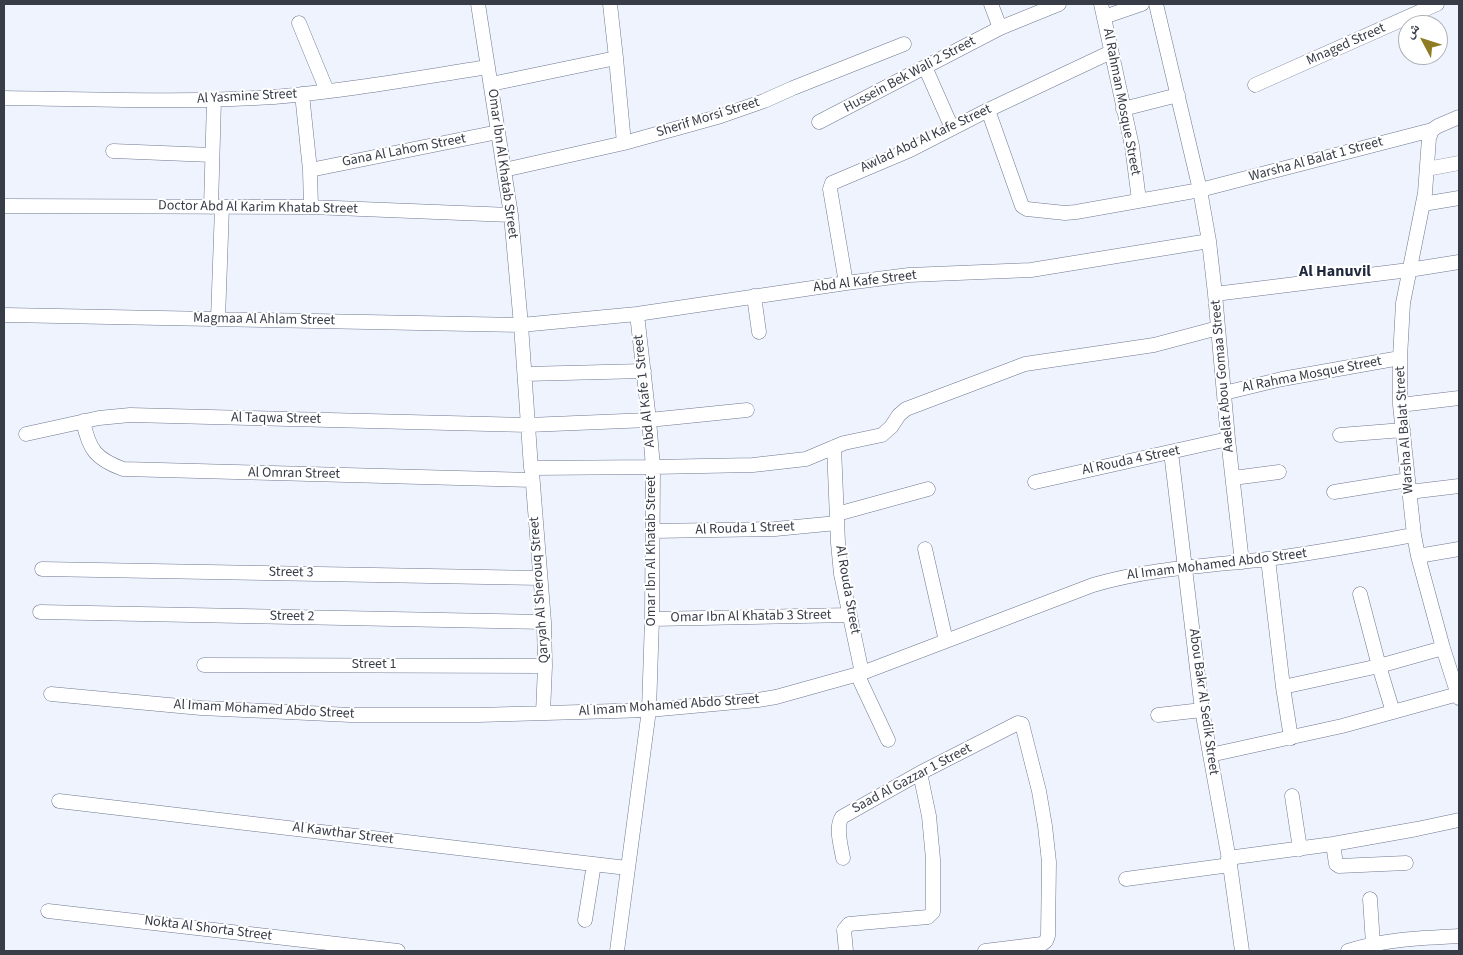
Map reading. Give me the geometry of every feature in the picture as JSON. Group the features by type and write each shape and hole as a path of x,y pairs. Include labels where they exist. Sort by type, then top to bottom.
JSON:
{"street":[{"name":"Omar Ibn Al Khatab Street","path":"478,4 511,215 532,474 652,467 652,619 649,710 617,951"},
{"path":"612,4 624,143"},
{"path":"990,4 1000,28"},
{"name":"Hussein Bek Wali 2 Street","path":"819,122 1000,28 1059,4"},
{"path":"1103,10 1142,4"},
{"name":"Aaelat Abou Gomaa Street","path":"1156,4 1200,190 1209,241 1242,562"},
{"name":"Mnaged Street","path":"1255,85 1437,4"},
{"name":"Al Rahman Mosque Street","path":"1103,10 1132,146 1139,200"},
{"path":"299,23 327,91"},
{"name":"Sherif Morsi Street","path":"504,170 624,143 721,116 764,101 904,44"},
{"name":"Awlad Abd Al Kafe Street","path":"846,283 830,189 834,182 910,150 988,110 1111,52"},
{"path":"491,84 616,58"},
{"name":"Al Yasmine Street","path":"4,98 214,100 327,91 488,67"},
{"path":"925,67 952,128"},
{"path":"302,94 310,170 311,207"},
{"path":"1123,109 1178,95"},
{"path":"214,100 212,155 217,207 218,319"},
{"name":"Warsha Al Balat 1 Street","path":"988,110 1022,206 1027,209 1065,213 1200,190 1432,130"},
{"path":"1432,130 1459,116"},
{"name":"Warsha Al Balat Street","path":"1432,130 1429,138 1423,204 1403,302 1400,405 1418,556 1443,648 1455,672 1459,696"},
{"name":"Gana Al Lahom Street","path":"310,170 498,132"},
{"path":"113,151 212,155"},
{"path":"1427,169 1459,163"},
{"path":"1423,204 1459,198"},
{"name":"Doctor Abd Al Karim Khatab Street","path":"4,206 311,207 511,215"},
{"name":"Abd Al Kafe Street","path":"521,325 637,314 909,275 1032,270 1209,241"},
{"path":"1215,294 1459,262"},
{"path":"754,296 759,332"},
{"name":"Abd Al Kafe 1 Street","path":"637,314 649,420 652,467"},
{"name":"Magmaa Al Ahlam Street","path":"6,315 521,325"},
{"path":"652,467 753,465 806,459 847,442 882,435 891,427 899,415 906,410 1025,364 1154,345 1218,328"},
{"name":"Al Rahma Mosque Street","path":"1224,393 1282,379 1400,358"},
{"path":"524,374 644,371"},
{"path":"1400,405 1459,398"},
{"name":"Al Taqwa Street","path":"26,434 114,416 528,425 649,420 747,410"},
{"name":"Al Omran Street","path":"83,421 86,438 95,452 108,463 123,470 532,474"},
{"path":"1340,435 1403,430"},
{"name":"Al Rouda 4 Street","path":"1035,482 1228,439"},
{"name":"Al Rouda Street","path":"834,447 841,574 860,673 888,740"},
{"name":"Abou Bakr Al Sedik Street","path":"1171,452 1202,710 1229,862 1242,951"},
{"path":"1233,478 1278,472"},
{"name":"Qaryah Al Sherouq Street","path":"532,474 544,622 543,713"},
{"path":"1334,492 1409,486 1459,486"},
{"name":"Al Rouda 1 Street","path":"653,531 775,529 837,518 928,489"},
{"name":"Al Imam Mohamed Abdo Street","path":"51,694 201,708 351,715 478,715 649,710 758,700 776,697 860,673 1101,583 1128,576 1184,567 1312,553 1414,535"},
{"path":"925,549 946,641"},
{"path":"1418,556 1459,549"},
{"path":"1268,559 1291,738"},
{"name":"Street 3","path":"42,569 540,578"},
{"path":"1360,594 1393,712"},
{"name":"Street 2","path":"40,612 544,622"},
{"name":"Omar Ibn Al Khatab 3 Street","path":"652,619 850,615"},
{"path":"1283,687 1379,666 1443,648"},
{"name":"Street 1","path":"204,665 545,666"},
{"path":"1210,755 1291,738 1459,696"},
{"path":"1158,715 1202,710"},
{"name":"Saad Al Gazzar 1 Street","path":"843,858 838,826 842,817 920,773 1020,723 1023,726 1045,826 1049,862 1048,936 1042,944 985,951"},
{"path":"846,951 844,930 849,924 928,917 933,912 933,859 929,816 920,773"},
{"path":"1292,796 1300,849"},
{"name":"Al Kawthar Street","path":"59,801 627,868"},
{"path":"1126,879 1333,844 1459,820"},
{"path":"1333,844 1336,864 1339,866 1406,863"},
{"path":"586,920 594,864"},
{"path":"1370,899 1376,946"},
{"name":"Nokta Al Shorta Street","path":"48,911 398,951"},
{"path":"1348,951 1402,939 1459,936"}],"district":[{"name":"Al Hanuvil","path":"1335,272"}]}
